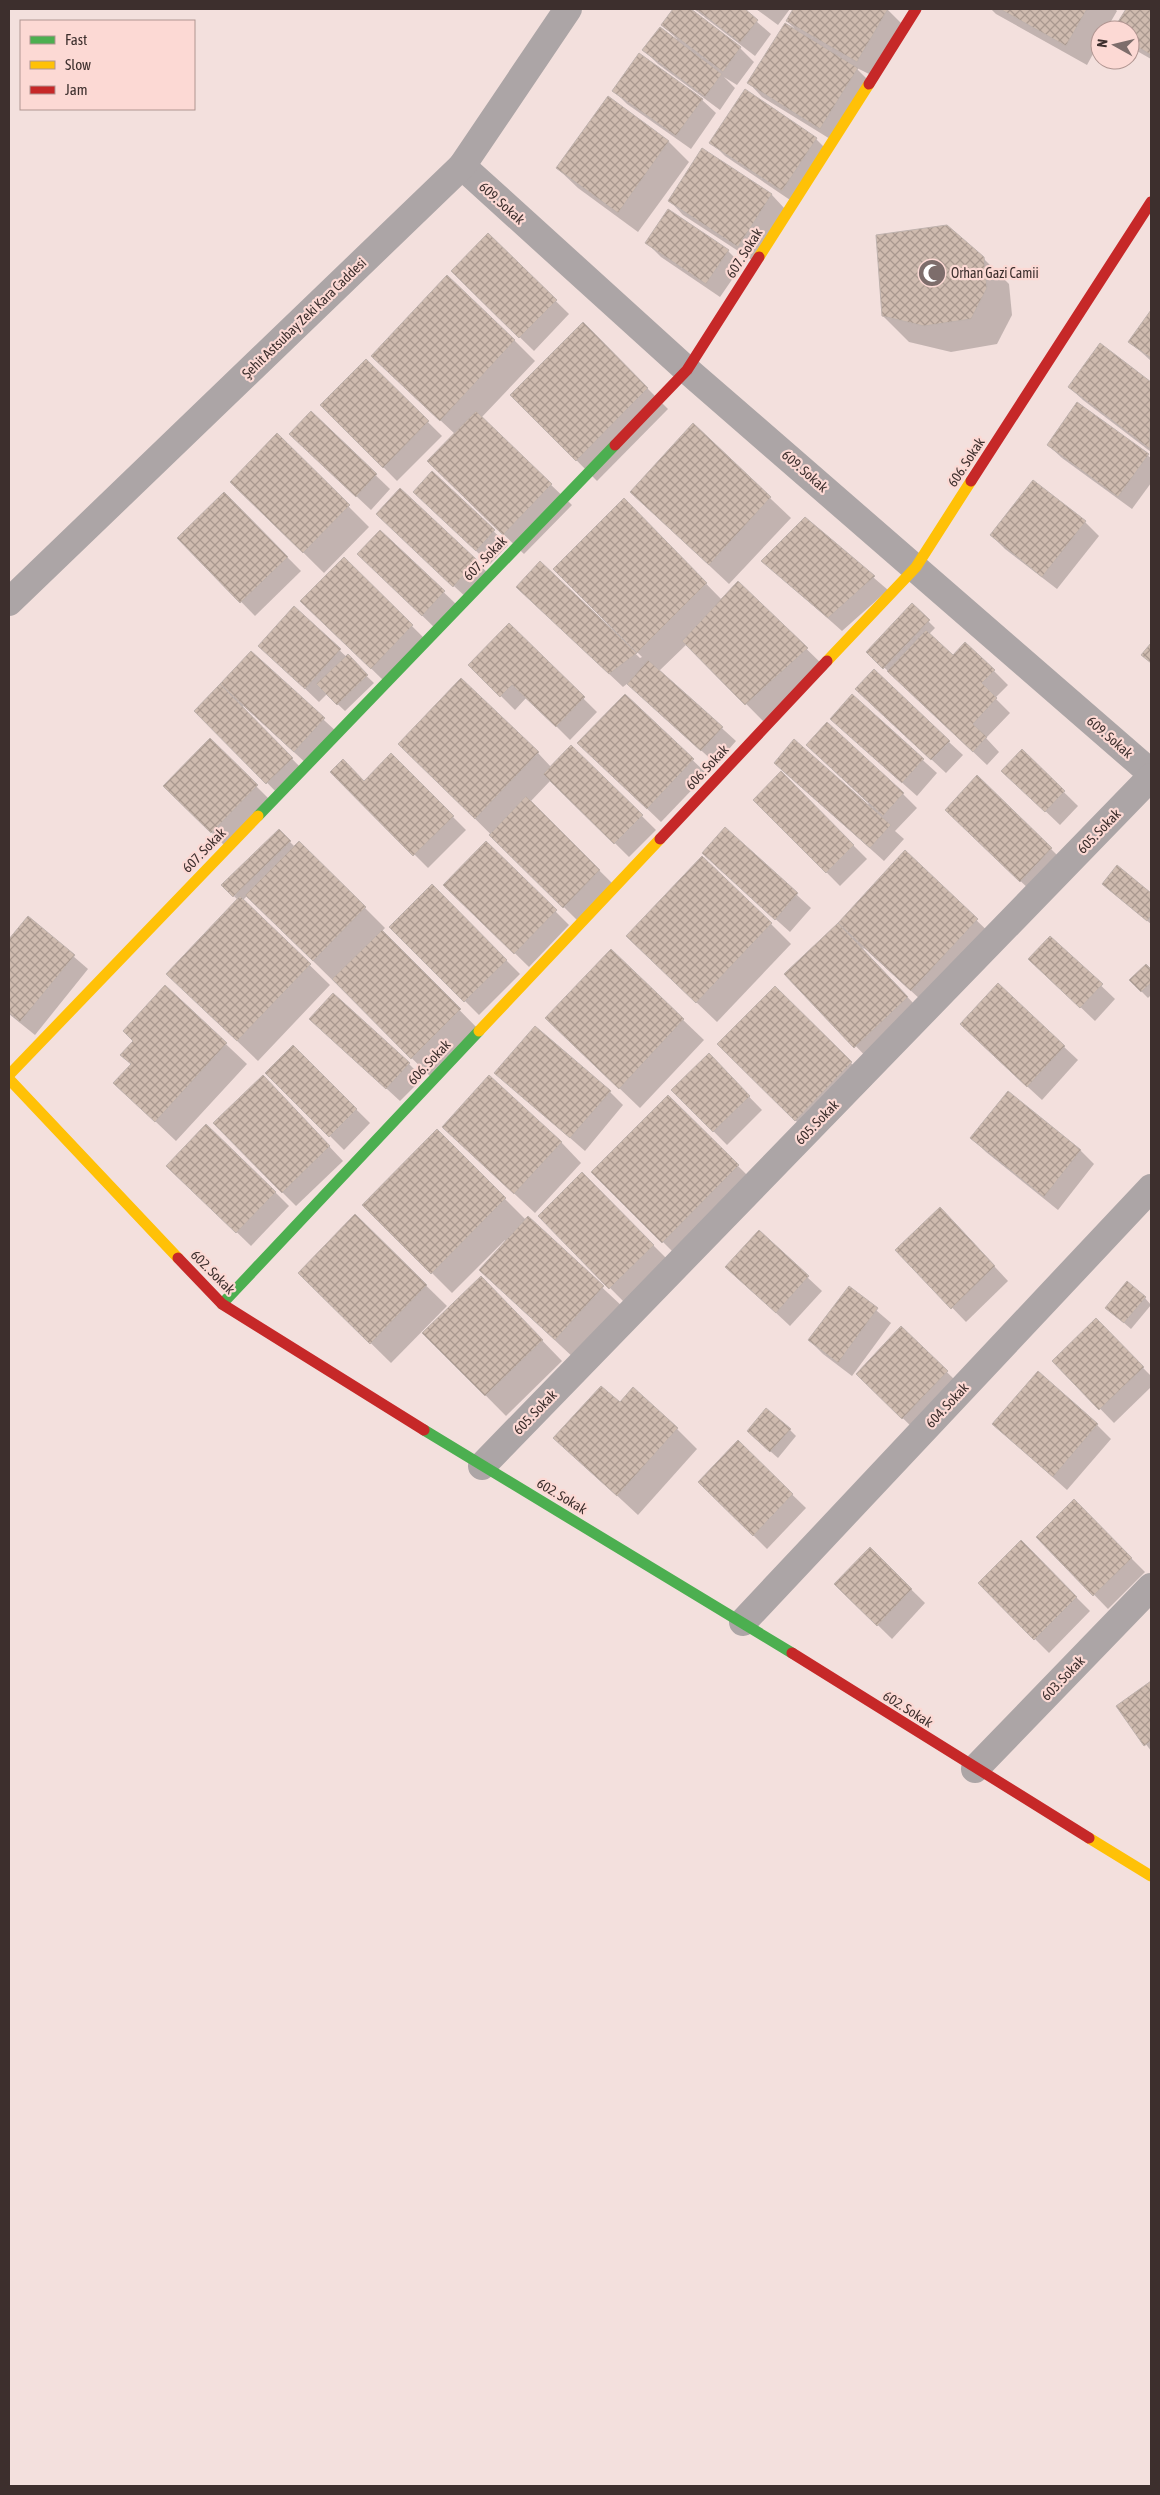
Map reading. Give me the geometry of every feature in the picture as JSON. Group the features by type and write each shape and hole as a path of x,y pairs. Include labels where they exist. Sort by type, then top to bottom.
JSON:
{"street":[{"name":"Şehit Astsubay Zeki Kara Caddesi","path":"9,602 462,166 568,9"},
{"name":"607. Sokak","path":"9,1075 687,370 916,9"},
{"name":"609. Sokak","path":"462,166 687,370 1151,773"},
{"name":"606. Sokak","path":"222,1304 916,567 1151,202"},
{"name":"605. Sokak","path":"482,1466 1151,778"},
{"name":"602. Sokak","path":"9,1079 222,1304 482,1466 743,1622 975,1769 1151,1876"},
{"name":"604. Sokak","path":"743,1622 1151,1188"},
{"name":"603. Sokak","path":"975,1769 1151,1587"}],"building":[{"path":"673,9 691,9 741,47 723,72 661,25"},
{"path":"696,9 745,9 758,20 740,43"},
{"path":"793,9 888,9 857,62 786,21"},
{"path":"1000,9 1087,9 1066,46"},
{"path":"1126,9 1151,9 1151,55 1140,48 1140,20 1119,20"},
{"path":"785,23 858,68 820,129 747,83"},
{"path":"660,27 722,74 705,97 642,50"},
{"path":"639,53 703,99 676,136 612,91"},
{"path":"745,89 817,138 782,191 709,143"},
{"path":"608,96 669,141 618,213 556,168"},
{"path":"702,148 772,194 738,247 668,201"},
{"path":"668,209 729,250 706,284 645,243"},
{"name":"Orhan Gazi Camii","path":"947,225 984,257 987,288 971,319 924,326 882,316 876,235"},
{"path":"488,233 557,300 519,338 451,271"},
{"path":"447,275 515,340 440,421 371,356"},
{"path":"1151,310 1151,358 1128,342"},
{"path":"583,322 648,388 576,461 510,395"},
{"path":"1100,343 1151,382 1150,449 1068,387"},
{"path":"366,359 429,421 383,468 320,405"},
{"path":"1077,402 1149,454 1118,497 1047,445"},
{"path":"311,411 377,474 356,497 289,434"},
{"path":"476,411 552,484 503,535 427,461"},
{"path":"693,423 771,497 709,565 630,492"},
{"path":"277,433 350,505 303,553 230,482"},
{"path":"432,471 495,530 476,551 413,492"},
{"path":"1033,480 1086,521 1042,577 990,535"},
{"path":"400,488 477,560 453,587 376,514"},
{"path":"224,492 288,557 240,603 177,538"},
{"path":"624,498 707,583 637,653 553,569"},
{"path":"805,517 875,576 828,618 761,561"},
{"path":"380,530 445,591 422,616 357,554"},
{"path":"344,557 413,625 371,669 300,601"},
{"path":"540,561 637,653 609,674 516,587"},
{"path":"738,581 808,648 745,705 682,641"},
{"path":"912,603 930,620 883,669 866,652"},
{"path":"294,606 341,649 305,689 258,646"},
{"path":"509,623 585,697 556,727 512,685 500,697 468,665"},
{"path":"926,630 953,655 965,642 995,670 982,683 997,698 973,724 987,737 973,752 887,671"},
{"path":"1151,643 1151,663 1141,655"},
{"path":"251,651 325,718 294,752 220,684"},
{"path":"348,654 368,675 337,705 316,684"},
{"path":"648,660 723,727 701,751 627,684"},
{"path":"874,669 950,741 931,760 855,689"},
{"path":"461,678 539,752 475,819 398,744"},
{"path":"220,684 293,758 266,784 194,711"},
{"path":"625,694 694,759 647,809 577,743"},
{"path":"852,694 924,759 902,783 830,719"},
{"path":"827,722 904,793 883,816 806,745"},
{"path":"210,738 258,785 211,833 163,786"},
{"path":"794,739 891,825 870,848 774,763"},
{"path":"571,745 643,815 614,844 543,774"},
{"path":"1022,749 1065,791 1045,812 1001,771"},
{"path":"391,753 454,816 413,856 330,772 343,759 364,781"},
{"path":"781,771 854,845 826,873 753,800"},
{"path":"977,775 1052,848 1020,882 945,810"},
{"path":"526,796 600,870 563,908 489,835"},
{"path":"725,827 798,893 775,920 702,853"},
{"path":"279,829 291,841 233,897 221,885"},
{"path":"299,841 366,907 313,961 245,895"},
{"path":"486,841 557,910 514,954 443,885"},
{"path":"905,850 978,919 911,991 838,923"},
{"path":"702,856 772,923 696,1003 626,936"},
{"path":"1117,865 1151,893 1151,916 1147,921 1102,884"},
{"path":"432,884 507,960 464,1002 389,927"},
{"path":"240,896 311,964 237,1041 166,974"},
{"path":"28,916 75,955 20,1022 9,1013 9,939"},
{"path":"838,923 908,997 854,1048 784,974"},
{"path":"382,930 461,1009 411,1059 332,979"},
{"path":"1050,936 1103,984 1080,1008 1028,959"},
{"path":"611,949 684,1019 619,1089 545,1018"},
{"path":"1146,964 1151,969 1151,983 1141,992 1129,980"},
{"path":"998,983 1065,1046 1027,1087 960,1024"},
{"path":"165,985 227,1043 155,1122 113,1083 131,1064 120,1055 133,1041 123,1031"},
{"path":"775,986 852,1062 795,1121 717,1044"},
{"path":"333,993 410,1063 386,1089 309,1019"},
{"path":"535,1026 611,1091 570,1138 494,1073"},
{"path":"293,1045 357,1109 329,1137 265,1073"},
{"path":"709,1053 750,1096 713,1132 671,1090"},
{"path":"263,1075 330,1146 282,1193 213,1123"},
{"path":"489,1075 562,1142 514,1194 442,1127"},
{"path":"1008,1091 1081,1150 1044,1197 970,1138"},
{"path":"668,1095 739,1165 662,1243 591,1172"},
{"path":"206,1124 276,1192 236,1233 166,1166"},
{"path":"437,1129 506,1198 431,1274 362,1205"},
{"path":"582,1172 654,1245 609,1289 538,1216"},
{"path":"940,1207 995,1266 951,1309 895,1250"},
{"path":"355,1214 427,1285 370,1344 298,1273"},
{"path":"528,1216 604,1286 555,1340 479,1270"},
{"path":"759,1230 809,1276 776,1313 725,1267"},
{"path":"481,1276 543,1340 485,1396 422,1333"},
{"path":"1127,1281 1146,1297 1124,1323 1105,1308"},
{"path":"849,1286 878,1308 838,1363 808,1340"},
{"path":"1096,1318 1144,1367 1099,1410 1052,1361"},
{"path":"901,1326 948,1371 902,1419 856,1374"},
{"path":"1038,1371 1098,1424 1053,1477 992,1424"},
{"path":"601,1386 620,1402 633,1387 678,1428 617,1496 553,1438"},
{"path":"766,1408 791,1429 770,1452 747,1431"},
{"path":"738,1440 793,1494 753,1536 698,1482"},
{"path":"1074,1499 1132,1558 1093,1596 1036,1537"},
{"path":"1021,1540 1077,1597 1034,1640 978,1583"},
{"path":"870,1547 912,1589 877,1626 834,1584"},
{"path":"1151,1681 1151,1741 1144,1746 1116,1706"}],"traffic: fast":[{"path":"258,816 615,445"},
{"path":"222,1304 479,1031"},
{"path":"424,1430 792,1653"}],"traffic: slow":[{"path":"759,257 869,84"},
{"path":"827,661 916,567 971,481"},
{"path":"9,1075 258,816"},
{"path":"479,1031 660,839"},
{"path":"9,1079 178,1258"},
{"path":"1089,1838 1151,1876"}],"traffic: jam":[{"path":"869,84 916,9"},
{"path":"971,481 1151,202"},
{"path":"615,445 687,370 759,257"},
{"path":"660,839 827,661"},
{"path":"178,1258 222,1304 424,1430"},
{"path":"792,1653 1089,1838"}],"place":[{"name":"Orhan Gazi Camii","path":"932,273"}]}
